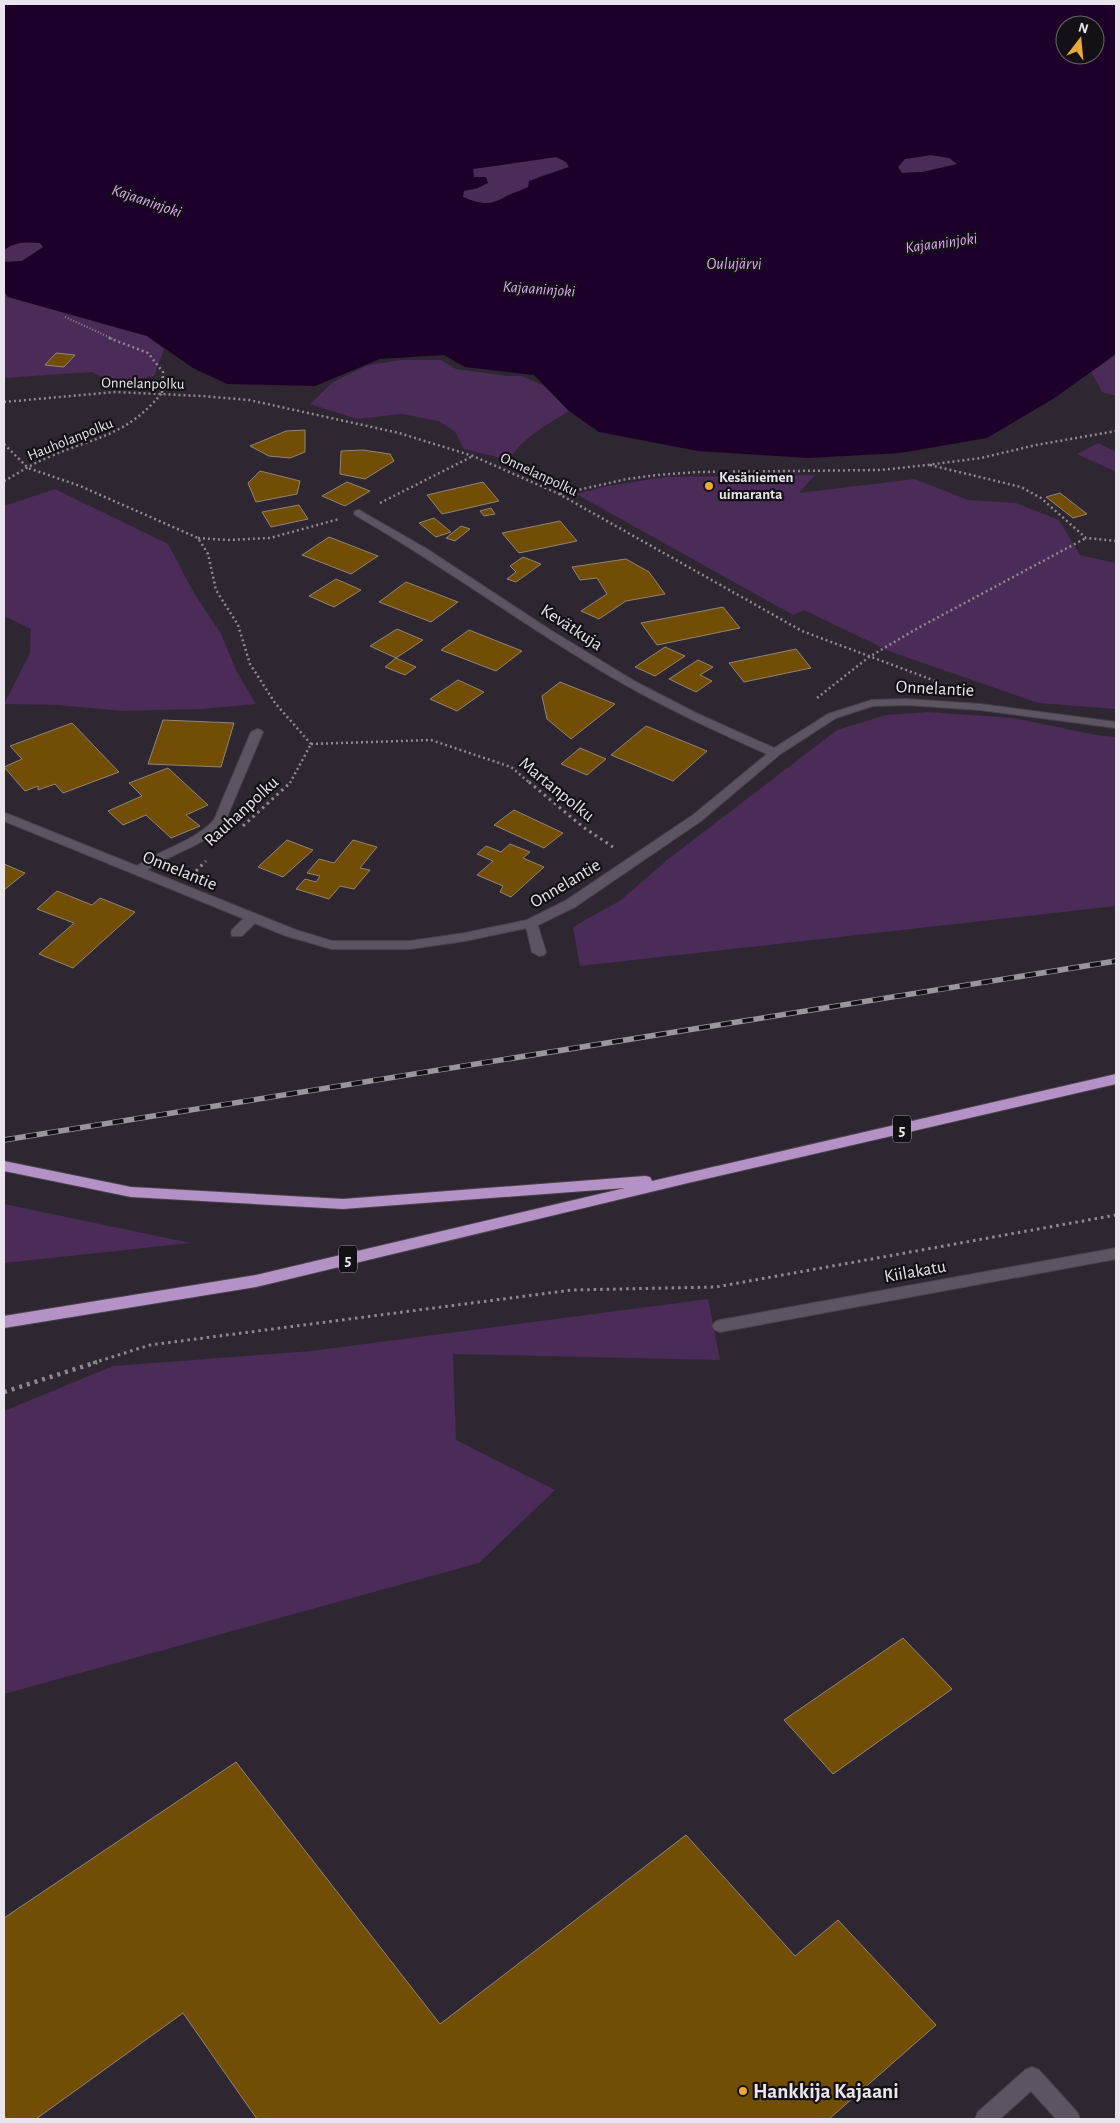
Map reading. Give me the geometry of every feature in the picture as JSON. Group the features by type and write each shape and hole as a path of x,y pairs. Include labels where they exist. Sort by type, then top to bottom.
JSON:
{"highway":[{"name":"5","path":"4,1322 256,1281 1116,1079"},
{"path":"4,1166 131,1192 343,1204 688,1178"}],"street":[{"name":"Kevätkuja","path":"359,513 406,539 568,646 651,696 775,753"},
{"name":"Onnelantie","path":"4,817 137,872 291,932 332,944 410,945 466,937 531,923 570,904 697,818 775,753 832,716 872,703 907,702 980,707 1116,725"},
{"path":"137,872 155,859 210,832 220,821 257,732"},
{"path":"238,933 253,918"},
{"path":"531,923 539,952"},
{"name":"Kiilakatu","path":"720,1326 1116,1253"},
{"path":"985,2119 1032,2077 1070,2119"}],"path":[{"path":"65,317 96,333 148,353 164,372 162,393"},
{"name":"Onnelanpolku","path":"4,402 115,392 162,393 250,400 399,433 473,456 559,494 802,631 943,683"},
{"name":"Hauholanpolku","path":"4,481 47,457 114,434 150,410 162,393"},
{"path":"559,494 627,478 658,475 698,472 881,470 927,465 981,458 1036,445 1116,430"},
{"path":"4,444 28,468 80,486 198,538 208,554 216,590 238,625 250,664 275,703 311,744"},
{"path":"927,465 1021,488 1041,498 1086,538"},
{"path":"869,657 918,628 1086,538 1116,541"},
{"name":"Martanpolku","path":"311,744 431,740 512,767 583,827 634,861"},
{"name":"Rauhanpolku","path":"240,829 291,782 311,744"},
{"name":"Rauhanpolku","path":"177,888 212,856"},
{"path":"4,1392 150,1345 572,1290 716,1287 1116,1215"}],"shaded area":[{"path":"931,155 949,158 958,164 923,172 902,173 898,167 905,159"},
{"path":"557,157 566,162 569,167 538,177 528,187 506,196 500,202 480,204 463,197 463,191 478,188 486,177 474,177 473,169"},
{"path":"25,242 40,243 43,247 22,261 4,262 5,248 12,244"},
{"path":"4,291 8,297 147,336 164,349 154,376 114,383 92,372 4,378"},
{"path":"1116,354 1116,396 1102,392 1091,372"},
{"path":"402,360 441,360 456,369 507,376 522,376 544,386 569,411 528,438 509,460 464,449 455,432 439,421 402,414 357,419 310,404 333,382 368,365"},
{"path":"1098,443 1116,452 1116,472 1077,454"},
{"path":"815,475 799,493 915,479 968,500 1016,503 1059,520 1080,555 1116,563 1116,709 1038,703 889,651 804,610 793,615 576,494 608,486 665,477"},
{"path":"55,489 168,544 194,593 221,634 236,670 256,704 202,709 122,711 57,705 4,704 30,653 31,629 4,616 4,506"},
{"path":"929,712 1013,718 1096,735 1116,737 1116,906 580,966 573,927 621,900 667,860 837,730 886,715"},
{"path":"4,1204 191,1243 4,1263"},
{"path":"708,1299 720,1360 453,1354 456,1440 555,1490 479,1563 4,1694 4,1411 113,1366 311,1351"}],"water":[{"name":"Oulujärvi","path":"4,4 1116,4 1116,354 1053,399 987,438 900,453 808,458 698,451 599,432 569,411 534,375 465,367 444,355 380,359 315,386 227,384 193,368 147,336 8,297 4,291 4,262 22,261 43,247 40,243 12,245 4,250","holes":["931,155 949,158 957,164 923,172 902,173 898,167 905,159","556,157 566,162 569,167 529,181 528,187 499,200 484,203 463,197 464,191 478,188 488,183 486,177 474,177 473,169"]}],"building":[{"path":"56,353 75,355 64,367 45,365"},
{"path":"305,430 305,452 290,458 269,456 250,446 286,431"},
{"path":"363,450 390,454 394,461 365,479 340,474 341,451"},
{"path":"260,471 300,481 297,494 256,502 248,483"},
{"path":"347,482 370,491 345,506 322,496"},
{"path":"483,482 499,501 442,514 427,495"},
{"path":"1060,493 1087,514 1073,518 1046,497"},
{"path":"299,505 308,519 271,527 262,512"},
{"path":"491,508 495,514 484,516 480,511"},
{"path":"434,518 451,532 436,537 419,523"},
{"path":"560,521 577,541 519,553 502,533"},
{"path":"461,526 470,529 455,541 446,538"},
{"path":"329,537 378,556 351,574 302,555"},
{"path":"523,557 541,564 516,582 507,579 516,572 510,566"},
{"path":"626,559 649,572 665,594 626,601 599,619 581,611 607,594 597,578 580,580 572,567"},
{"path":"336,579 361,590 334,607 309,596"},
{"path":"406,582 458,602 431,622 379,602"},
{"path":"723,607 740,628 657,645 641,623"},
{"path":"397,629 423,640 396,658 370,646"},
{"path":"469,630 522,651 496,671 441,650"},
{"path":"665,647 685,656 655,676 635,667"},
{"path":"796,649 811,668 744,682 729,663"},
{"path":"396,658 416,667 405,675 385,667"},
{"path":"698,660 713,667 700,675 712,681 696,692 669,679"},
{"path":"458,680 484,692 457,711 430,699"},
{"path":"560,682 615,704 571,739 547,719 542,696"},
{"path":"163,720 234,723 221,767 148,764"},
{"path":"72,723 119,772 63,793 55,784 38,790 38,786 25,791 4,767 22,759 10,746"},
{"path":"646,726 707,751 673,781 611,755"},
{"path":"580,748 606,759 587,775 561,764"},
{"path":"168,768 208,805 186,815 200,826 171,838 146,815 123,825 108,811 142,796 129,783"},
{"path":"514,810 563,833 544,848 494,825"},
{"path":"287,840 313,850 283,877 258,867"},
{"path":"353,840 377,847 360,868 370,870 354,889 340,886 329,899 296,889 305,879 316,882 320,876 307,873 319,859 334,863"},
{"path":"510,844 530,852 523,858 544,867 511,897 500,892 503,886 477,875 493,861 477,854 486,846 501,852"},
{"path":"4,864 25,873 4,890"},
{"path":"57,891 92,905 100,898 135,912 73,968 39,954 74,923 37,909"},
{"path":"903,1638 952,1689 833,1774 784,1720"},
{"path":"236,1762 440,2024 686,1835 795,1956 838,1920 936,2025 829,2119 257,2119 183,2013 36,2119 6,2119 4,2115 4,1918"}],"railway":[{"path":"4,1140 1116,961"}],"place":[{"name":"Kesäniemen uimaranta","path":"709,486"},
{"name":"Hankkija Kajaani","path":"743,2091"}],"water label":[{"name":"Kajaaninjoki","path":"147,200"},
{"name":"Kajaaninjoki","path":"941,242"},
{"name":"Kajaaninjoki","path":"539,288"}]}
